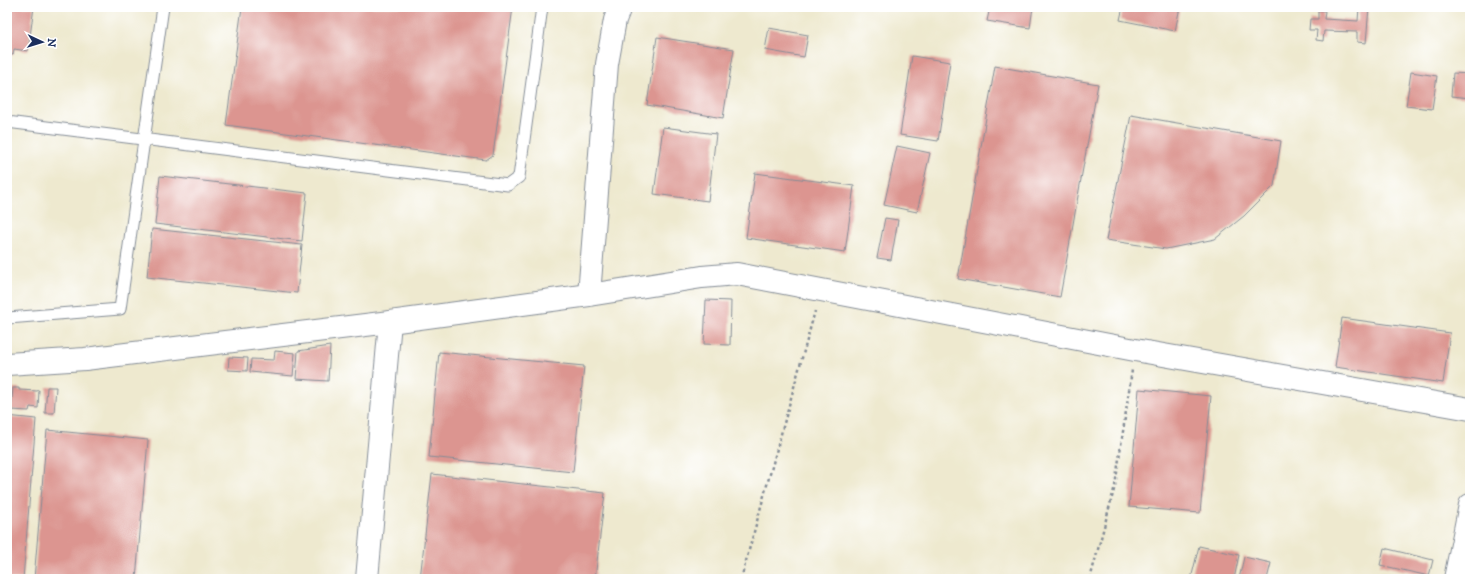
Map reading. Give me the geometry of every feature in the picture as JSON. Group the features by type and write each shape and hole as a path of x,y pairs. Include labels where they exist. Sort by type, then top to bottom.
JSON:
{"street":[{"path":"589,295 607,64 615,20 620,7"},
{"path":"7,364 85,359 390,322 589,295 702,277 738,274 1135,350 1470,410"},
{"path":"367,579 390,322"},
{"path":"1455,579 1470,505"}],"lane":[{"path":"8,318 120,309 163,7"},
{"path":"7,122 508,186 519,176 542,7"}],"path":[{"path":"741,579 821,291"},
{"path":"1090,579 1115,486 1135,350"}],"building":[{"path":"7,7 34,7 28,51 14,49 13,55 7,54"},
{"path":"242,7 513,7 493,155 486,160 226,125"},
{"path":"990,7 1033,7 1030,28 987,21"},
{"path":"1123,7 1180,7 1175,31 1120,20"},
{"path":"1359,7 1369,7 1366,43 1357,42 1357,32 1324,31 1323,41 1316,40 1317,30 1309,30 1310,19 1318,19 1318,10 1325,11 1324,19 1358,21"},
{"path":"769,28 808,35 804,57 765,50"},
{"path":"657,37 734,49 723,118 647,105"},
{"path":"912,56 950,62 938,141 900,135"},
{"path":"995,66 1098,84 1060,297 958,279"},
{"path":"1411,72 1437,76 1432,109 1406,106"},
{"path":"1453,73 1470,74 1470,98 1451,96"},
{"path":"1131,115 1281,141 1274,186 1244,216 1215,239 1166,249 1106,240"},
{"path":"663,127 716,134 708,201 654,194"},
{"path":"897,146 930,153 917,212 884,205"},
{"path":"755,173 854,186 845,252 746,238"},
{"path":"160,176 307,193 302,241 155,224"},
{"path":"885,218 898,220 891,260 877,258"},
{"path":"152,229 302,245 297,293 147,277"},
{"path":"706,300 731,301 730,345 704,344"},
{"path":"1342,318 1450,333 1443,383 1335,367"},
{"path":"330,346 328,381 296,379 298,351"},
{"path":"275,351 295,353 293,376 250,372 251,359 274,360"},
{"path":"439,352 584,366 573,472 429,457"},
{"path":"229,357 248,358 247,371 228,370"},
{"path":"47,387 56,387 54,413 45,413"},
{"path":"13,388 19,388 19,390 39,390 38,408 30,407 29,411 11,410"},
{"path":"1139,389 1211,396 1200,513 1129,507"},
{"path":"7,416 36,419 23,579 7,579"},
{"path":"47,430 148,440 136,579 34,579"},
{"path":"432,474 605,493 595,579 420,579"},
{"path":"1199,546 1239,555 1234,579 1191,579"},
{"path":"1384,548 1433,560 1429,576 1380,565"},
{"path":"1244,557 1271,563 1267,579 1239,579"}]}
